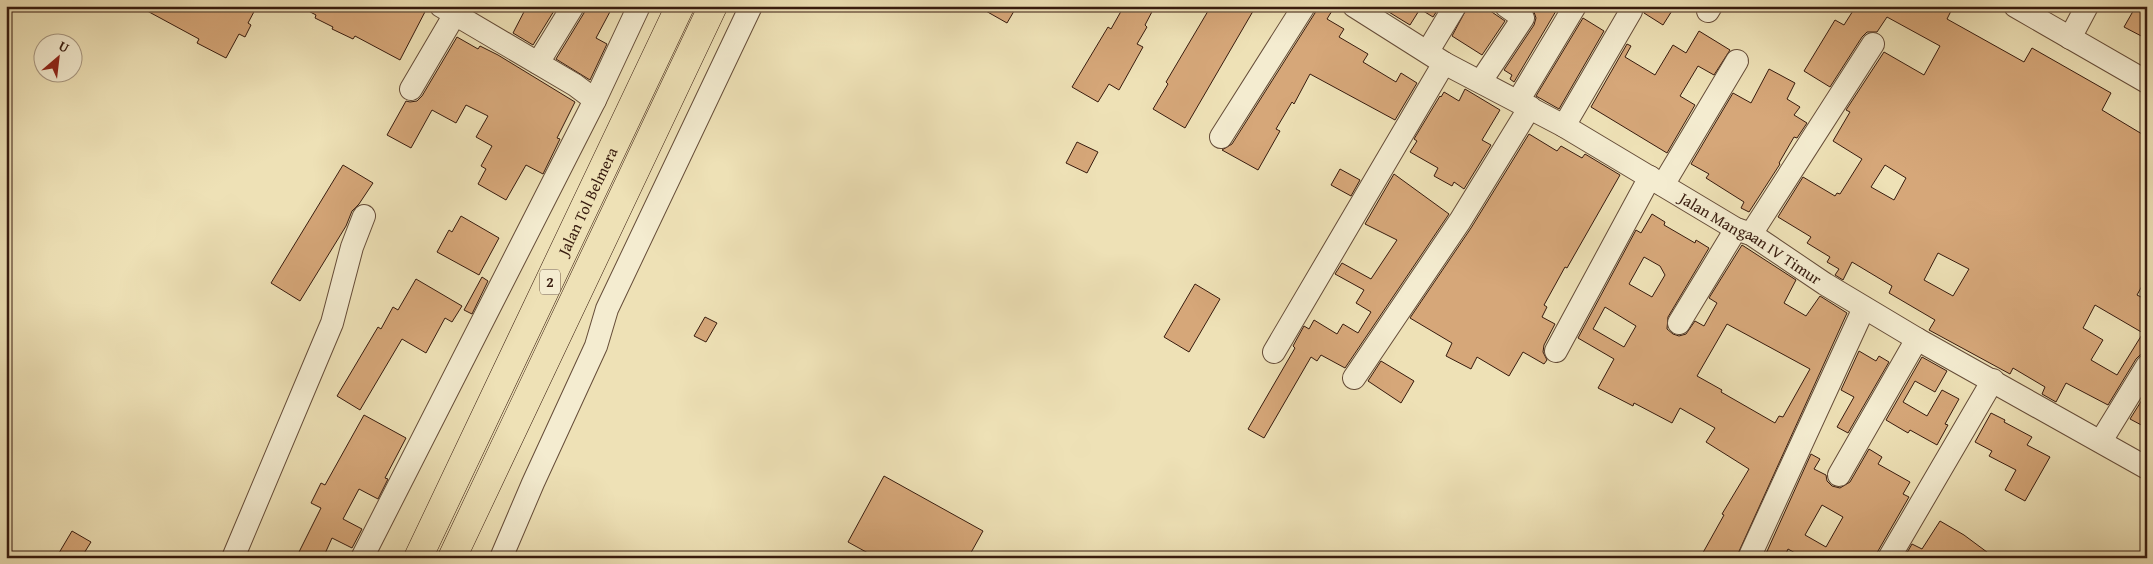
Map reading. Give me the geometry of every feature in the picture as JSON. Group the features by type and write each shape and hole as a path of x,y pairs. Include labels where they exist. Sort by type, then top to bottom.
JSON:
{"highway":[{"name":"Jalan Tol Belmera","path":"418,558 680,6"},
{"name":"Jalan Tol Belmera","path":"452,558 712,6"}],"street":[{"path":"538,63 573,6"},
{"path":"362,558 595,100 639,6"},
{"path":"501,558 532,483 596,346 607,309 751,6"},
{"path":"1221,137 1304,6"},
{"path":"1274,352 1436,57 1456,6"},
{"path":"1481,81 1523,18 1506,6"},
{"path":"1354,378 1460,221 1575,6"},
{"path":"2015,6 2147,82"},
{"path":"2070,38 2087,6"},
{"name":"Jalan Mangaan IV Timur","path":"1360,8 1436,57 1564,126 1743,232 1917,339 2147,468"},
{"path":"1564,126 1631,11"},
{"path":"411,89 461,12 595,100"},
{"path":"1680,323 1873,44"},
{"path":"1556,351 1657,181 1737,61"},
{"path":"233,558 332,324 352,247 364,216"},
{"path":"1749,558 1864,308"},
{"path":"1839,475 1917,339"},
{"path":"2101,441 2147,366"},
{"path":"1889,558 1993,380"}],"building":[{"path":"138,6 257,6 248,23 251,25 245,37 239,34 226,58 197,43 199,39"},
{"path":"299,6 428,6 400,60 355,36 353,39 332,29 333,27 315,18 316,15"},
{"path":"527,6 557,6 533,45 513,33"},
{"path":"586,6 613,6 596,38 607,44 590,80 556,59 584,13"},
{"path":"977,6 1017,6 1007,23"},
{"path":"1124,6 1155,6 1145,25 1147,27 1137,44 1143,47 1119,90 1109,84 1098,102 1072,87 1108,27 1111,29"},
{"path":"1211,6 1256,6 1185,128 1153,109 1168,84 1166,82"},
{"path":"1317,6 1335,6 1327,19 1344,29 1339,37 1368,54 1363,62 1396,82 1401,73 1417,83 1395,120 1310,74 1294,104 1292,102 1276,129 1280,131 1258,170 1222,150 1232,144 1315,13"},
{"path":"1379,6 1440,6 1433,17 1420,9 1410,25"},
{"path":"1468,6 1483,6 1505,21 1482,55 1452,36"},
{"path":"1532,6 1548,6 1556,11 1514,82 1510,79 1512,75 1504,70 1534,25 1536,18"},
{"path":"1643,6 1675,6 1663,25 1644,13"},
{"path":"1856,6 1942,6 1951,11 1947,19 2024,62 2032,48 2111,93 2102,110 2147,137 2147,277 2137,295 2147,300 2147,353 2140,355 2136,359 2108,405 2066,383 2056,402 2042,394 2045,387 2013,368 2010,374 1929,330 1935,320 1889,293 1892,286 1852,262 1843,280 1835,275 1839,269 1827,262 1830,257 1807,243 1811,237 1778,217 1803,177 1835,196 1837,193 1840,194 1862,159 1833,141 1850,112 1846,110 1884,52 1924,75 1940,46 1887,17 1877,32 1867,32 1862,37 1830,87 1804,71 1835,20 1844,25","holes":["1885,165 1906,178 1894,200 1871,187","1938,253 1969,269 1953,296 1924,280","2095,305 2143,333 2117,375 2091,360 2103,340 2083,328"]},
{"path":"2136,6 2147,6 2147,39 2124,27"},
{"path":"1583,18 1604,31 1559,109 1536,96"},
{"path":"1699,31 1730,50 1714,75 1698,66 1680,96 1695,105 1667,153 1591,107 1627,44 1631,46 1625,57 1655,75 1673,45 1686,53"},
{"path":"457,37 478,49 480,46 498,55 575,102 557,138 560,139 543,174 526,165 506,200 478,184 486,169 481,166 492,146 476,137 488,116 466,105 456,123 432,110 411,148 387,135 406,101 417,101 422,96"},
{"path":"1769,69 1795,83 1787,99 1800,107 1794,115 1807,123 1797,138 1794,137 1780,164 1749,212 1741,208 1744,202 1706,178 1709,174 1691,164 1733,93 1751,103"},
{"path":"1465,89 1500,110 1482,140 1491,145 1464,189 1454,182 1452,186 1434,176 1438,168 1410,152 1417,141 1414,139 1440,96 1444,92 1459,101"},
{"path":"1529,134 1557,151 1561,146 1582,158 1585,154 1620,175 1544,305 1547,307 1542,317 1555,324 1544,345 1543,352 1547,360 1544,364 1523,352 1509,376 1477,357 1471,369 1446,356 1452,343 1410,318 1471,228"},
{"path":"1077,142 1098,152 1087,173 1066,163"},
{"path":"343,165 373,183 352,211 346,226 300,301 271,283"},
{"path":"1340,169 1360,180 1351,196 1331,185"},
{"path":"1394,174 1449,214 1345,368 1321,355 1317,361 1311,357 1264,438 1248,429 1295,348 1293,346 1304,326 1309,329 1314,320 1337,334 1343,324 1358,333 1371,312 1356,303 1364,290 1335,274 1342,263 1371,279 1397,240 1365,224"},
{"path":"1652,214 1665,222 1664,225 1695,243 1696,240 1709,248 1668,317 1667,329 1673,334 1679,336 1686,334 1695,321 1704,326 1717,303 1709,298 1742,245 1796,280 1784,303 1806,316 1820,296 1847,313 1736,558 1700,558 1724,515 1722,514 1749,469 1706,442 1715,428 1680,408 1672,423 1634,403 1633,406 1598,388 1614,359 1578,338 1636,230 1641,233","holes":["1644,257 1660,266 1665,275 1652,297 1629,284","1605,307 1636,326 1624,347 1593,329","1727,324 1810,369 1783,417 1779,416 1775,423 1697,376"]},
{"path":"461,216 499,238 479,275 437,252 449,230 452,232"},
{"path":"482,277 488,281 472,314 464,310"},
{"path":"416,279 462,306 452,322 445,318 426,353 402,339 360,410 337,396 378,327 381,329 393,307 398,310"},
{"path":"1195,284 1220,299 1189,352 1164,337"},
{"path":"705,317 717,323 706,342 694,336"},
{"path":"1859,351 1876,361 1879,356 1889,362 1848,433 1837,427 1854,397 1841,390"},
{"path":"1922,357 1947,371 1935,392 1915,381 1903,402 1927,416 1942,390 1959,399 1945,424 1948,425 1937,445 1910,430 1908,433 1886,420"},
{"path":"1381,361 1414,381 1401,403 1368,381"},
{"path":"2147,392 2147,428 2130,419"},
{"path":"1991,413 2032,437 2027,445 2050,457 2025,501 2005,490 2016,470 1989,456 1992,451 1975,442"},
{"path":"364,415 406,438 385,478 388,479 378,499 359,489 343,519 362,529 352,548 332,538 323,558 296,558 321,508 311,503 321,483 325,485"},
{"path":"1869,449 1882,457 1878,464 1910,482 1903,494 1909,497 1878,551 1876,558 1804,558 1788,549 1784,558 1764,558 1811,454 1820,459 1814,469 1826,475 1827,481 1832,486 1840,488 1850,482","holes":["1822,505 1843,517 1826,547 1805,535"]},
{"path":"884,476 983,531 968,558 877,558 848,542"},
{"path":"1940,521 1964,535 1995,558 1904,558 1912,544 1922,549"},
{"path":"72,531 91,542 81,558 56,558"}]}
